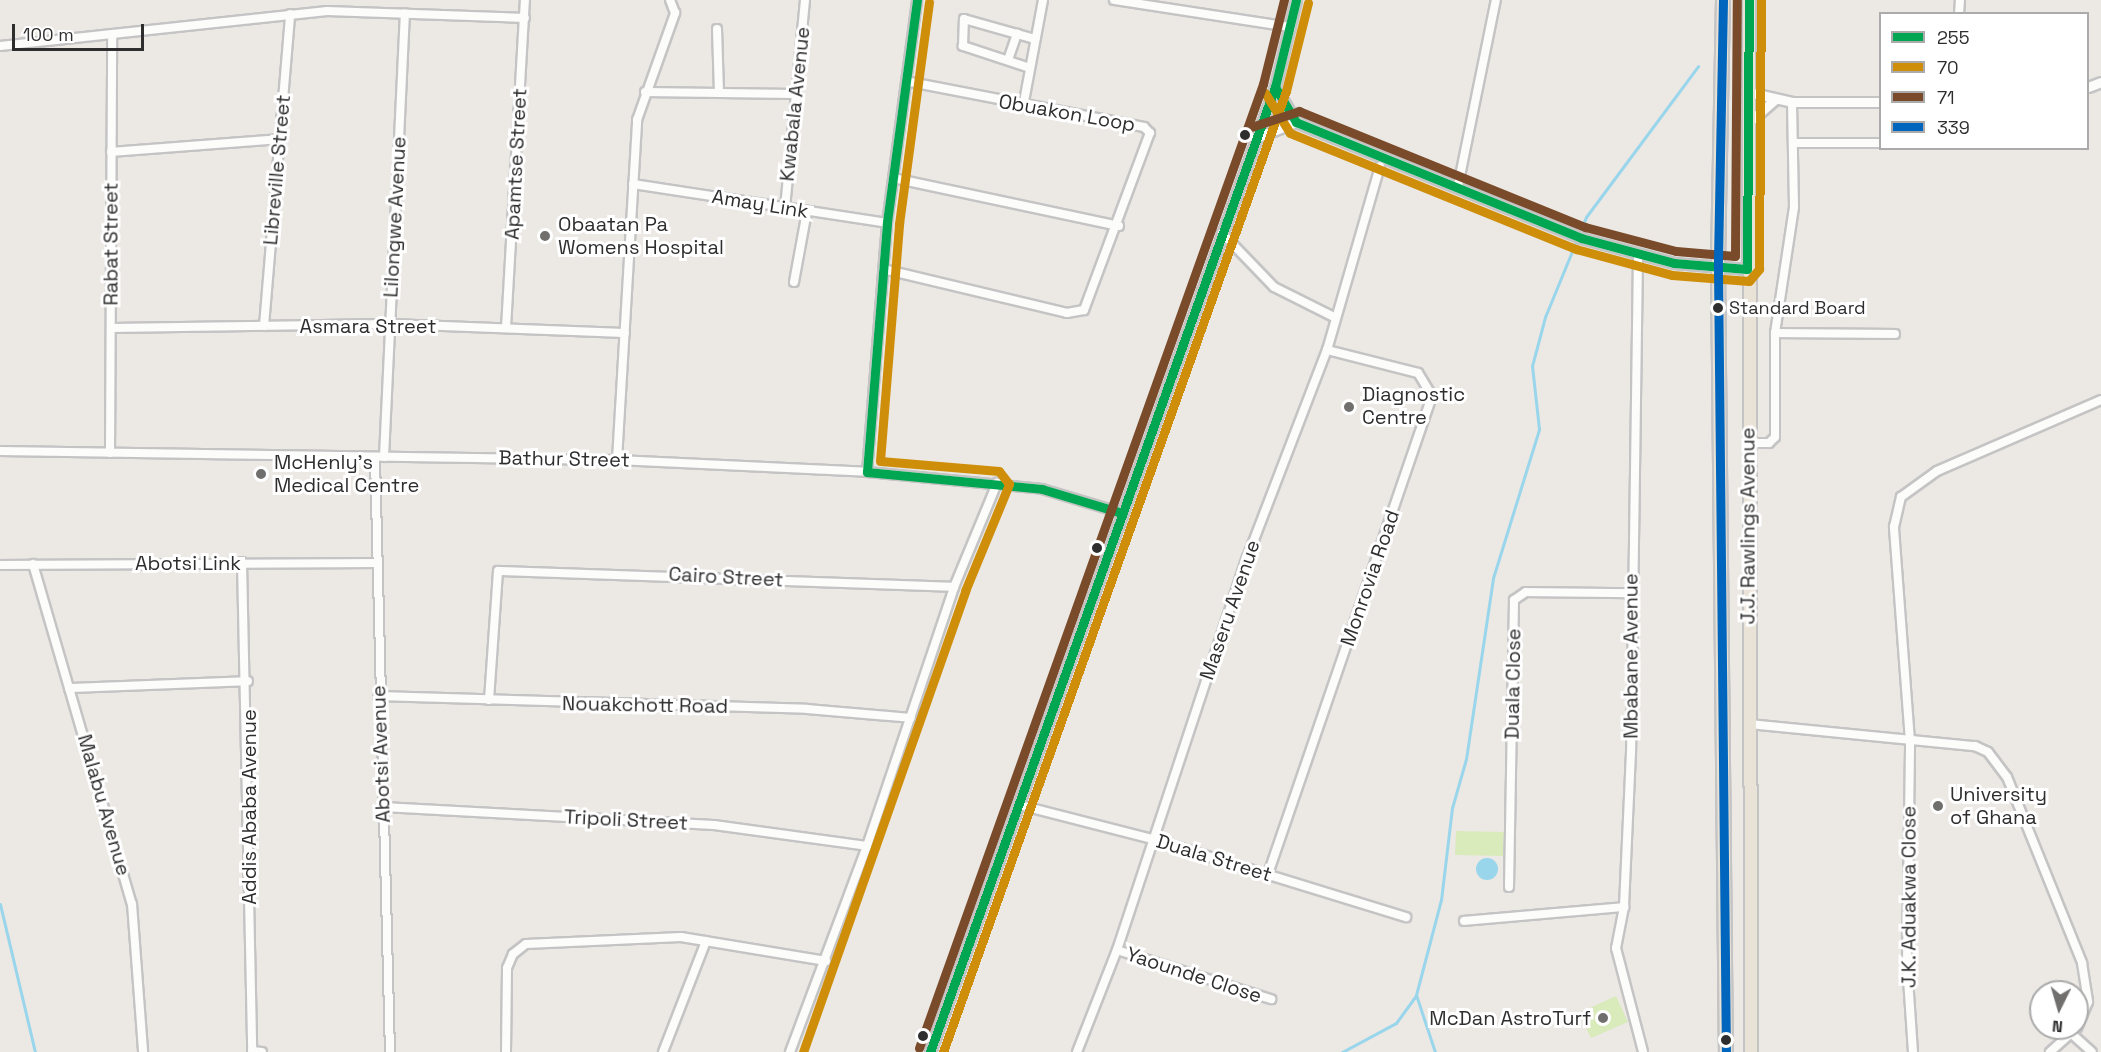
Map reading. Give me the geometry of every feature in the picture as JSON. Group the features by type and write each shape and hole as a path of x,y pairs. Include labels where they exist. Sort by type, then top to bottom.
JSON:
{"highway":[{"name":"J.J. Rawlings Avenue","path":"1723,0 1718,268 1726,1052"},
{"name":"J.J. Rawlings Avenue","path":"1749,0 1747,269 1751,1052"}],"street":[{"name":"Apamtse Street","path":"506,328 525,0"},
{"path":"617,460 637,120 645,92 675,13 670,0"},
{"name":"Kwabala Avenue","path":"784,208 805,0"},
{"path":"867,472 886,223 917,0"},
{"path":"1023,106 1043,0"},
{"path":"1114,0 1291,27"},
{"path":"930,1052 1275,87 1296,0"},
{"path":"1458,186 1496,0"},
{"path":"0,46 290,14 405,13 525,18"},
{"name":"Lilongwe Avenue","path":"379,457 391,324 405,13"},
{"name":"Libreville Street","path":"264,326 290,14"},
{"path":"1030,68 963,46 964,19 1035,39"},
{"path":"717,29 719,93"},
{"name":"Rabat Street","path":"110,453 112,34"},
{"path":"1008,60 1017,34"},
{"name":"Obuakon Loop","path":"906,81 1023,106 1149,129 1119,226"},
{"path":"1275,87 1296,122 1581,238 1638,256 1718,268 1747,269"},
{"path":"645,92 794,94"},
{"path":"1748,92 1774,100 1792,102 1879,102"},
{"path":"1749,122 1774,100"},
{"path":"1749,442 1769,443 1774,437 1775,333 1792,230 1796,142 1792,102"},
{"path":"1255,138 1296,122"},
{"path":"111,152 280,139"},
{"path":"1796,142 1879,143"},
{"name":"Maseru Avenue","path":"1077,1052 1117,950 1152,838 1247,558 1327,350 1380,166"},
{"path":"883,268 1077,313 1084,310 1119,226 893,178"},
{"name":"Amay Link","path":"633,184 886,223"},
{"path":"794,282 807,211"},
{"path":"1222,233 1274,287 1336,318"},
{"name":"Mbabane Avenue","path":"1638,256 1630,593 1631,752 1624,908 1616,948 1643,1052"},
{"name":"Asmara Street","path":"111,328 391,324 625,333"},
{"path":"1775,333 1895,334"},
{"name":"Monrovia Road","path":"1268,874 1432,396 1418,373 1327,350"},
{"name":"J.K. Aduakwa Close","path":"1913,1052 1907,963 1910,741 1893,527 1901,497 1937,471 2101,400"},
{"name":"Bathur Street","path":"0,451 617,460 867,472 997,483 1072,496 1122,513"},
{"name":"Abotsi Avenue","path":"379,457 376,562 378,696 390,1052"},
{"path":"790,1052 826,961 867,846 954,587 997,483"},
{"name":"Addis Ababa Avenue","path":"242,562 248,681 252,1052"},
{"name":"Abotsi Link","path":"0,565 376,562"},
{"name":"Malabu Avenue","path":"33,564 132,904 143,1052"},
{"name":"Cairo Street","path":"489,700 498,571 954,587"},
{"name":"Duala Close","path":"1509,887 1514,600 1526,592 1630,593"},
{"path":"69,688 248,681"},
{"name":"Nouakchott Road","path":"378,696 807,709 911,718"},
{"path":"1748,724 1975,746 1988,753 2007,777 2082,963 2085,980"},
{"name":"Duala Street","path":"1020,805 1152,838 1406,917"},
{"name":"Tripoli Street","path":"383,807 714,825 867,846"},
{"path":"1464,921 1624,908"},
{"path":"506,1052 507,968 513,954 526,944 639,935 706,940 826,961"},
{"path":"663,1052 706,940"},
{"name":"Yaounde Close","path":"1117,950 1271,999"},
{"path":"2050,1052 2064,1040"},
{"path":"252,1052 262,1052"}],"green space":[{"path":"1456,831 1504,832 1503,856 1455,855"},
{"name":"McDan AstroTurf","path":"1616,996 1628,1022 1591,1038 1579,1013"}],"water":[{"path":"1487,858 1495,861 1498,869 1495,877 1487,880 1479,877 1476,869 1479,861"}],"waterway":[{"path":"1435,1052 1416,995 1441,900 1452,808 1466,759 1493,578 1539,429 1532,366 1545,317 1586,217 1698,66"},
{"path":"0,904 35,1052"},
{"path":"1342,1052 1396,1023 1416,995"}],"transit line":[{"name":"255","path":"917,0 887,223 867,472 1042,489 1122,513"},
{"name":"71","path":"919,1048 1263,84 1284,0"},
{"name":"255","path":"930,1052 1275,87 1296,0"},
{"name":"339","path":"1723,0 1718,268 1726,1052"},
{"name":"71","path":"1251,127 1299,111 1585,227 1676,251 1735,256 1737,0"},
{"name":"255","path":"1275,87 1296,122 1581,238 1674,263 1747,269 1749,0"},
{"name":"70","path":"1265,93 1290,133 1576,249 1672,275 1749,281 1759,269 1761,0"},
{"name":"70","path":"803,1052 965,591 1009,484 999,471 880,461 899,224 929,2"},
{"name":"70","path":"943,1052 1286,91 1308,3"}],"place":[{"name":"Obaatan Pa Womens Hospital","path":"545,236"},
{"name":"Standard Board","path":"1718,308"},
{"name":"Diagnostic Centre","path":"1349,407"},
{"name":"McHenly's Medical Centre","path":"261,474"},
{"name":"University of Ghana","path":"1938,806"},
{"name":"McDan AstroTurf","path":"1603,1018"}]}
